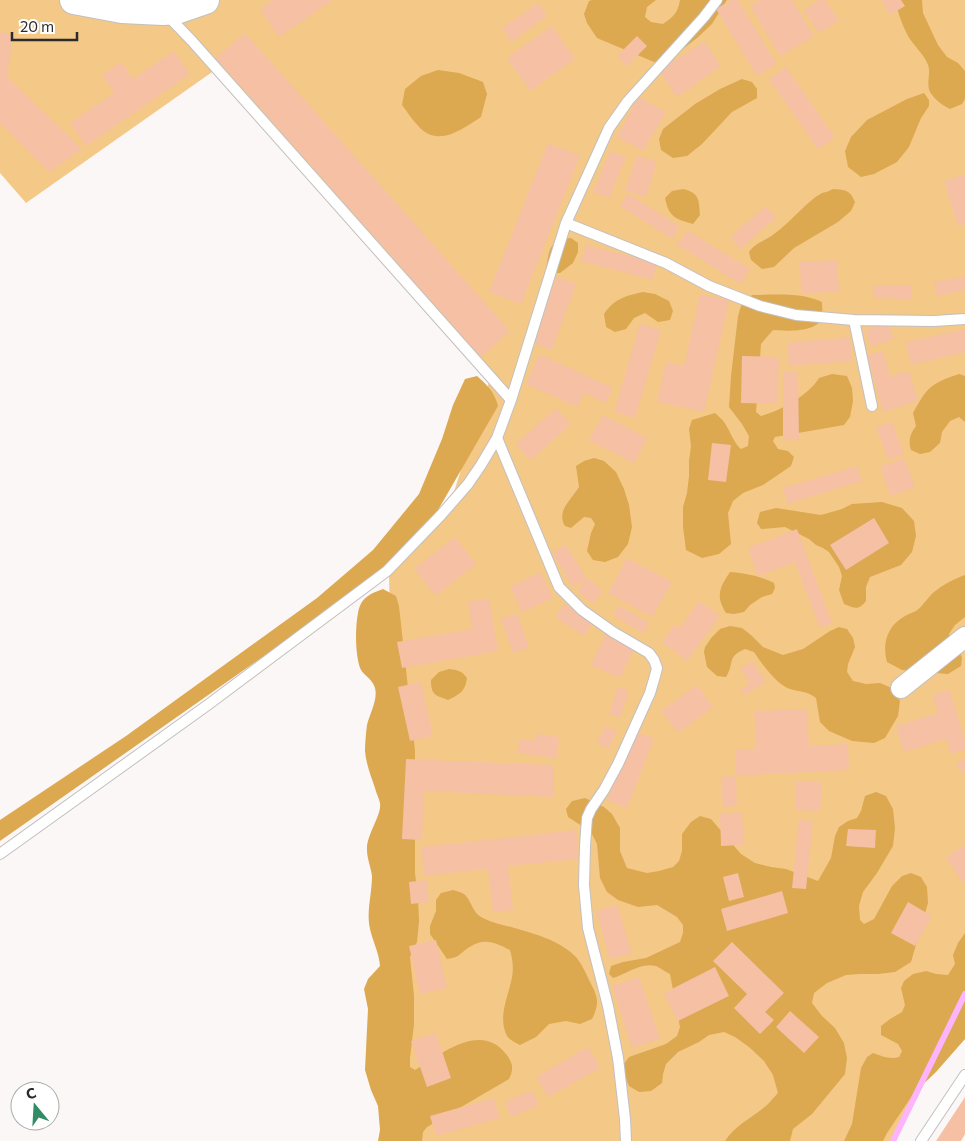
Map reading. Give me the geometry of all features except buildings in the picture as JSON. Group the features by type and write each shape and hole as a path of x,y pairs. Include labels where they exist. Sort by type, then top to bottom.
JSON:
{"main road":[{"path":"74,0 122,9 163,11 176,10 206,0"}],"street":[{"path":"901,688 965,637"}],"lane":[{"path":"0,854 209,704 387,571 442,515 468,484 497,438 511,400 566,223 609,128 628,101 704,18 717,0"},
{"path":"163,11 511,400"},
{"path":"566,223 666,263 710,286 760,306 796,315 854,320 934,321 965,319"},
{"path":"854,320 872,406"},
{"path":"497,438 559,587 582,610 613,632 648,653 654,660 657,668 650,693 618,764 587,818 585,846 584,885 588,928 608,1006 618,1058 626,1141"},
{"path":"921,1141 965,1075"}],"shaded area":[{"path":"0,0 965,0 965,994 893,1141 400,1141 389,573 446,517 490,379 215,70 26,203 0,173"},
{"path":"656,0 647,7 645,17 651,22 663,24 674,14 680,0 727,0 712,24 697,38 671,58 654,62 597,38 587,23 584,14 589,1"},
{"path":"895,0 922,0 923,13 938,45 947,57 958,63 965,71 965,99 962,104 950,109 939,102 930,92 928,65 910,40 900,19"},
{"path":"438,70 459,73 483,82 487,94 481,117 459,131 443,136 435,136 420,128 402,105 405,89 421,76"},
{"path":"742,79 752,82 757,89 757,98 732,112 702,144 687,156 673,158 661,150 659,139 663,129 695,104 720,89"},
{"path":"924,93 929,100 929,106 921,118 909,147 897,162 874,174 861,177 848,167 845,151 851,137 867,120 907,99"},
{"path":"683,189 692,192 698,201 700,215 693,224 674,216 665,198 672,191"},
{"path":"833,189 844,190 851,195 855,202 851,211 838,222 794,248 774,267 762,269 751,260 749,252 754,246 780,229 816,197"},
{"path":"571,238 578,243 578,252 573,263 560,273 547,273 549,252 553,245 558,241"},
{"path":"643,292 655,294 669,301 673,311 670,320 658,322 645,313 634,318 626,329 615,332 606,327 604,314 612,305 625,297"},
{"path":"752,295 787,295 805,297 822,302 822,318 819,323 807,329 773,330 761,344 756,412 761,416 785,406 801,396 819,378 832,374 847,376 852,388 853,401 850,417 844,425 775,437 773,441 778,449 788,451 794,457 791,466 763,485 743,493 733,501 728,513 731,544 719,554 702,558 686,550 683,527 683,507 687,493 691,446 689,429 692,420 715,413 724,422 734,441 741,449 748,446 749,436 729,407 738,316 741,306"},
{"path":"959,374 965,376 965,422 959,417 950,421 942,432 940,443 930,452 920,454 911,450 910,437 916,426 913,413 921,399 933,386"},
{"path":"477,376 495,396 498,406 438,510 420,534 391,563 358,590 0,841 0,820 126,736 317,598 373,550 419,494 465,379"},
{"path":"594,458 604,461 616,472 629,505 632,527 628,544 618,557 605,562 593,560 587,551 595,524 591,518 584,517 571,528 565,526 562,515 563,510 579,487 576,466"},
{"path":"882,502 902,508 914,521 916,536 912,552 901,565 870,577 866,587 866,601 858,607 844,604 839,590 842,576 839,567 829,552 785,527 761,529 757,523 760,512 776,508 821,515 852,504"},
{"path":"730,572 763,578 774,583 775,588 772,594 762,597 750,605 744,612 726,613 721,602 720,592"},
{"path":"965,575 965,617 955,625 949,634 951,642 959,649 962,658 961,666 948,674 902,670 887,662 885,648 887,636 894,625 905,616 919,609 938,589"},
{"path":"383,589 396,596 399,606 415,751 415,873 419,921 417,942 410,957 414,996 414,1024 410,1067 415,1070 460,1044 484,1040 496,1045 506,1054 512,1066 509,1079 427,1127 423,1132 422,1141 378,1141 380,1130 378,1106 365,1070 368,1009 364,989 368,979 380,966 369,923 372,876 367,844 379,813 380,803 366,761 365,751 367,725 376,693 373,683 361,670 359,664 356,626 361,603 370,595"},
{"path":"730,626 742,628 763,647 783,655 803,649 839,627 847,629 853,638 855,647 847,672 853,681 866,684 880,683 894,689 900,701 898,716 885,738 874,743 852,741 829,731 820,722 816,698 785,687 765,667 754,652 745,649 739,652 733,658 726,677 717,676 707,667 705,647 720,629"},
{"path":"449,669 459,671 467,678 461,692 448,700 433,692 431,680 439,672"},
{"path":"876,792 886,796 893,809 895,828 893,846 863,892 859,906 860,920 864,924 874,919 892,886 902,876 911,873 921,877 927,887 928,903 911,962 895,972 846,975 827,983 814,993 812,1003 835,1028 844,1043 847,1058 845,1074 812,1114 793,1129 790,1141 725,1141 734,1130 767,1105 778,1093 773,1075 764,1061 749,1047 724,1032 709,1035 678,1052 666,1064 662,1083 651,1091 639,1092 629,1086 623,1065 629,1057 666,1044 677,1036 680,1027 670,974 656,966 650,965 639,967 613,978 609,974 611,966 646,958 680,942 683,925 677,917 657,905 638,907 618,900 607,892 600,878 597,844 591,832 568,817 566,809 572,801 585,798 604,807 612,814 620,828 620,851 627,868 647,873 673,867 679,861 682,851 682,834 691,822 700,816 711,819 741,854 755,863 786,869 818,881 831,858 835,836 839,827 857,818 865,796"},
{"path":"453,890 464,894 480,917 554,941 576,957 596,995 597,1004 592,1019 580,1024 566,1021 549,1024 536,1037 520,1045 508,1037 504,1029 503,1015 513,974 510,950 494,943 484,942 447,959 430,934 430,926 436,911 436,900 441,893"},
{"path":"965,933 965,1039 936,1072 914,1093 883,1141 844,1141 852,1124 861,1068 867,1057 873,1053 896,1058 899,1057 902,1051 898,1044 881,1035 881,1026 902,1012 905,1005 901,988 904,981 913,974 926,971 948,975 955,964 953,955"}],"waterway":[{"path":"893,1141 965,994"}]}
